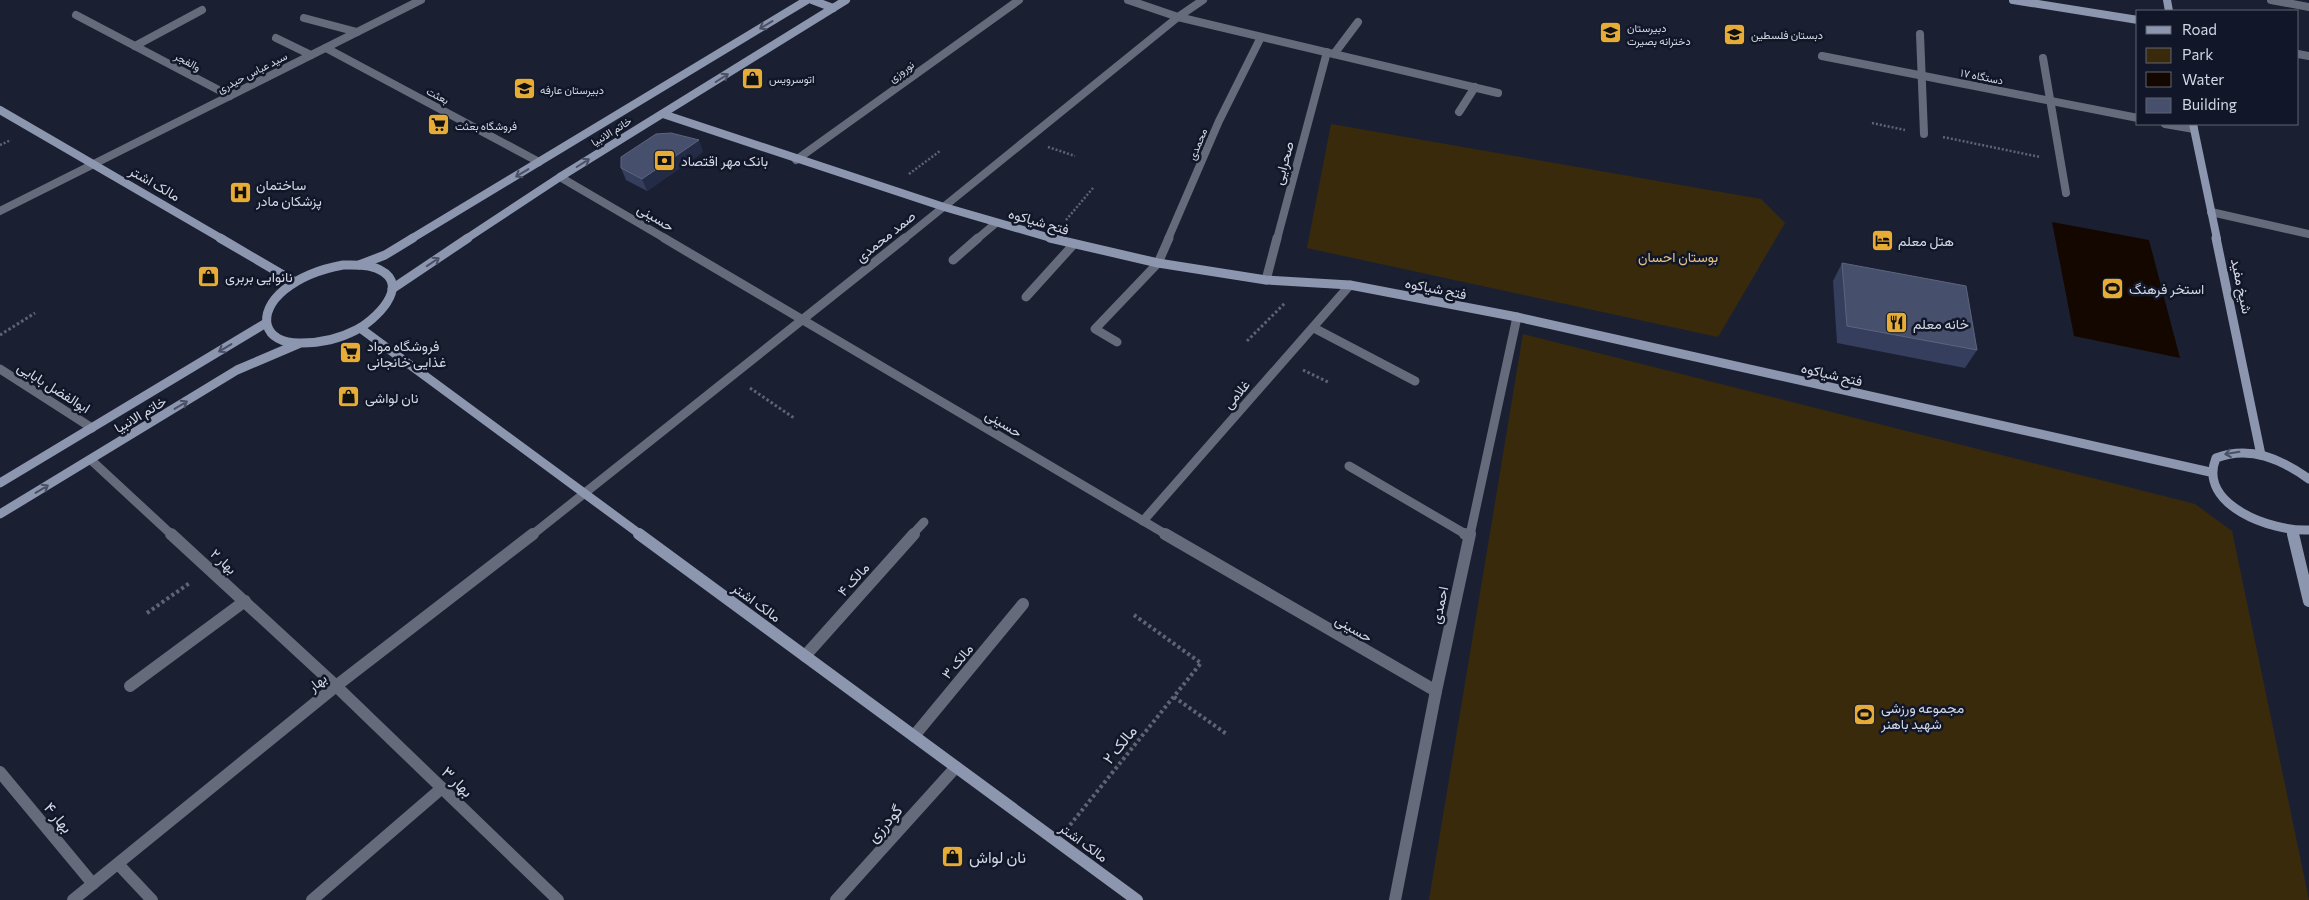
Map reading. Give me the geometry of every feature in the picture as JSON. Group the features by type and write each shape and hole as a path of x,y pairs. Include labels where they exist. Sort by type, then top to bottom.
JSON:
{"street":[{"path":"407,0 418,2"},
{"name":"خاتم الانبیا","path":"358,265 385,255 807,0"},
{"path":"812,0 833,8"},
{"name":"خاتم الانبیا","path":"392,289 560,177 846,0"},
{"name":"نوروزی","path":"796,160 1020,0"},
{"path":"1128,0 1178,17 1498,93"},
{"name":"صمد محمدی","path":"585,494 803,321 1178,17 1203,0"},
{"path":"2013,0 2136,20"},
{"path":"2271,0 2309,7"},
{"name":"سید عباس حیدری","path":"0,211 418,2"},
{"path":"135,46 202,10"},
{"name":"والفجر","path":"76,15 230,96"},
{"path":"304,18 357,32"},
{"path":"1330,53 1358,22"},
{"path":"1920,34 1924,134"},
{"name":"محمدی","path":"1158,263 1219,121 1261,37"},
{"path":"276,38 311,55"},
{"name":"بعثت","path":"326,48 539,162"},
{"name":"صحرایی","path":"1266,280 1330,53"},
{"name":"۱۷ دستگاه","path":"1822,56 2136,118"},
{"path":"2043,58 2066,193"},
{"path":"1459,112 1475,87"},
{"name":"مالک اشتر","path":"0,110 295,282"},
{"name":"فتح شیاکوه","path":"663,114 796,160 996,223 1073,245 1158,263 1266,280 1350,286 1517,317 2210,472"},
{"path":"2174,125 2193,127"},
{"name":"شیخ مفید","path":"2193,127 2262,455"},
{"name":"حسینی","path":"560,177 1143,521 1436,691"},
{"path":"2211,212 2309,234"},
{"path":"953,260 996,223"},
{"path":"1026,297 1073,245"},
{"path":"1117,342 1095,328 1158,263"},
{"path":"358,265 383,272 390,280 392,289 390,299 384,309 360,328 340,338 318,343 298,344 282,340 271,333 266,322 266,312 272,302 295,282 326,268 358,265"},
{"name":"غلامی","path":"1143,521 1350,286"},
{"name":"احمدی","path":"1395,900 1436,691 1517,317"},
{"name":"خاتم الانبیا","path":"0,483 266,322"},
{"name":"مالک اشتر","path":"360,328 1137,900"},
{"path":"1314,328 1415,381"},
{"name":"خاتم الانبیا","path":"0,514 237,370 298,344"},
{"name":"ابوالفضل بابایی","path":"0,369 92,428"},
{"path":"2309,479 2294,468 2262,455 2241,452 2224,454 2216,458 2210,472 2214,484 2237,509 2274,527 2309,530"},
{"name":"بهار ۲","path":"91,460 336,686"},
{"path":"1349,466 1469,536"},
{"name":"بهار","path":"72,900 336,686 585,494"},
{"name":"مالک ۴","path":"805,656 924,522"},
{"path":"2292,530 2309,601"},
{"path":"130,686 245,601"},
{"name":"مالک ۳","path":"914,736 1022,604"},
{"name":"بهار ۳","path":"336,686 558,900"},
{"name":"گودرزی","path":"836,900 956,767"},
{"name":"بهار ۴","path":"0,772 93,884"},
{"path":"312,900 442,788"},
{"path":"118,864 152,900"}],"path":[{"path":"1872,124 2060,161"},
{"path":"888,189 940,151"},
{"path":"1051,239 1093,188"},
{"path":"1247,341 1305,283"},
{"path":"0,335 35,313"},
{"path":"1285,360 1328,382"},
{"path":"732,377 794,418"},
{"path":"148,613 210,568"},
{"name":"مالک ۲","path":"1057,841 1201,663 1134,614"},
{"path":"1174,697 1228,735"}],"green space":[{"name":"بوستان احسان","path":"1331,124 1761,199 1785,223 1718,337 1307,248"},
{"name":"مجموعه ورزشی شهید باهنر","path":"1523,334 2195,504 2232,531 2309,900 1429,900"}],"water":[{"name":"استخر فرهنگ","path":"2052,222 2149,240 2180,358 2074,336"}],"building":[{"path":"671,133 699,140 642,179 621,168 621,157 656,134"},
{"name":"خانه معلم","path":"1842,263 1966,286 1977,350 1847,326"}],"place":[{"name":"دبیرستان دخترانه بصیرت","path":"1611,33"},
{"name":"دبستان فلسطین","path":"1735,34"},
{"name":"اتوسرویس","path":"753,78"},
{"name":"دبیرستان عارفه","path":"524,89"},
{"name":"فروشگاه بعثت","path":"439,125"},
{"name":"بانک مهر اقتصاد","path":"665,160"},
{"name":"ساختمان پزشکان مادر","path":"240,192"},
{"name":"هتل معلم","path":"1882,240"},
{"name":"نانوایی بربری","path":"209,276"},
{"name":"استخر فرهنگ","path":"2113,288"},
{"name":"خانه معلم","path":"1897,323"},
{"name":"فروشگاه مواد غذایی خانجانی","path":"351,353"},
{"name":"نان لواشی","path":"349,397"},
{"name":"مجموعه ورزشی شهید باهنر","path":"1865,715"},
{"name":"نان لواش","path":"953,856"}]}
